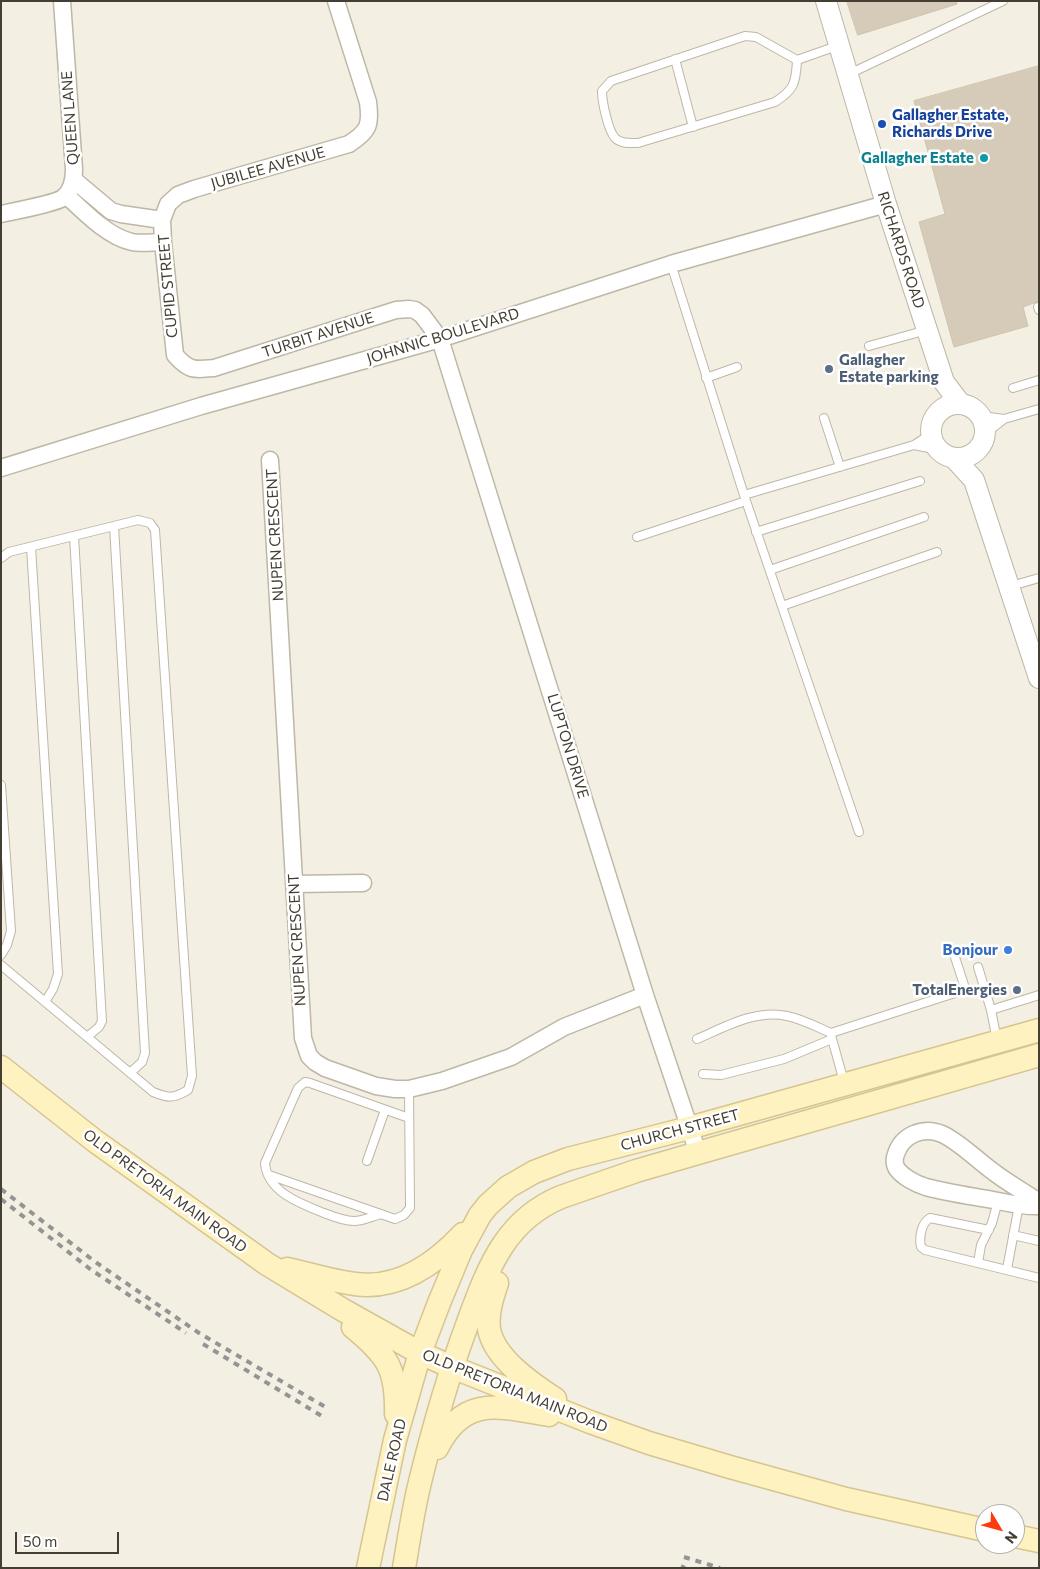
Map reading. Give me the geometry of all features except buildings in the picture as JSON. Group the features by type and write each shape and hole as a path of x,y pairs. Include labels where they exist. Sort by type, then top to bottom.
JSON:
{"main road":[{"name":"CHURCH STREET","path":"420,1353 452,1268 480,1215 508,1187 534,1172 568,1159 689,1128 1039,1030"},
{"name":"CHURCH STREET","path":"452,1367 476,1302 503,1246 526,1218 553,1200 571,1192 698,1153 1039,1055"},
{"name":"OLD PRETORIA MAIN ROAD","path":"1,1067 102,1146 273,1268 420,1353 649,1443 846,1499 975,1528"},
{"path":"542,1207 509,1260 497,1284 490,1305 489,1332 499,1352 521,1374 546,1393 592,1422"},
{"path":"273,1268 356,1285 386,1283 411,1275 437,1259 452,1246 480,1215"},
{"path":"273,1268 365,1337 387,1360 396,1388 395,1440"},
{"name":"DALE ROAD","path":"368,1568 395,1440 420,1353"},
{"path":"404,1568 420,1483 452,1367"},
{"path":"415,1508 431,1461 443,1437 453,1422 469,1412 484,1408 500,1408 592,1422"},
{"path":"1025,1538 1039,1541"}],"street":[{"name":"QUEEN LANE","path":"62,1 74,169 74,180 66,195"},
{"name":"JUBILEE AVENUE","path":"169,204 178,195 194,189 349,144 366,130 370,119 368,102 336,1"},
{"name":"RICHARDS ROAD","path":"826,1 886,204 951,406"},
{"path":"74,180 111,211 162,220"},
{"path":"1,214 54,202 66,195 102,228 116,235 131,242 163,242"},
{"name":"CUPID STREET","path":"169,204 162,220 163,242 175,355 184,366"},
{"name":"JOHNNIC BOULEVARD","path":"1,468 202,406 440,339 671,264 886,204"},
{"name":"TURBIT AVENUE","path":"184,366 197,370 214,368 380,314 409,309 415,310 422,315 440,339"},
{"name":"LUPTON DRIVE","path":"440,339 645,995 698,1153"},
{"path":"974,480 982,433 976,410 968,405 951,406 936,416 932,424 941,447 974,480 1039,678"},
{"path":"941,447 967,457 982,433"},
{"name":"NUPEN CRESCENT","path":"270,460 303,1038 307,1053 320,1065 358,1081 388,1088 409,1089 435,1083 502,1060 522,1052 564,1027 645,995"},
{"path":"294,884 363,882"},
{"path":"1039,1202 1009,1184 942,1134 929,1130 916,1132 898,1146 894,1159 897,1169 909,1179 925,1186 1019,1205 1039,1206"}],"lane":[{"path":"848,75 1003,1"},
{"path":"797,60 793,87 788,94 775,102 638,143 620,141 611,131 602,100 602,91 611,81 745,36 756,37 797,60 839,45"},
{"path":"675,59 693,127"},
{"path":"671,264 756,532 859,832"},
{"path":"869,346 927,330"},
{"path":"706,378 737,367"},
{"path":"1013,388 1039,380"},
{"path":"982,433 1004,419 1039,409"},
{"path":"824,418 840,467"},
{"path":"982,433 1004,419"},
{"path":"637,537 745,498 914,445 941,447"},
{"path":"914,445 941,447"},
{"path":"756,532 920,481"},
{"path":"770,570 924,517"},
{"path":"1,558 9,552 138,520 150,523 155,530 192,1076 188,1090 167,1098 153,1092 1,965"},
{"path":"114,526 145,1053 142,1062 130,1073"},
{"path":"74,536 102,1021 99,1027 87,1037"},
{"path":"31,547 58,974 57,981 45,1002"},
{"path":"782,606 937,552"},
{"path":"1009,586 1039,578"},
{"path":"1,785 11,931 7,945 1,955"},
{"path":"703,1074 721,1075 784,1060 832,1036 960,991 964,985 953,950"},
{"path":"978,967 991,1010 997,1042"},
{"path":"991,1010 1039,995"},
{"path":"697,1039 751,1017 765,1014 787,1016 805,1022 832,1036 844,1085"},
{"path":"381,1214 355,1221 340,1219 304,1205 288,1197 276,1186 268,1174 266,1162 301,1084 305,1082 409,1118"},
{"path":"268,1174 395,1219 404,1215 410,1208 409,1089"},
{"path":"367,1161 385,1110"},
{"path":"978,1263 981,1244 992,1223 998,1201"},
{"path":"1007,1269 1019,1205"},
{"path":"989,1230 930,1218 924,1224 920,1244 924,1250 1039,1278"},
{"path":"1013,1235 1039,1241"}],"railway":[{"path":"1,1189 94,1261 199,1333 327,1408"},
{"path":"1,1199 90,1269 186,1333"},
{"path":"203,1344 325,1418"},
{"path":"684,1557 720,1568"},
{"path":"681,1566 685,1568"}],"place":[{"name":"Gallagher Estate, Richards Drive","path":"882,124"},
{"name":"Gallagher Estate","path":"984,158"},
{"name":"Gallagher Estate parking","path":"829,369"},
{"name":"Bonjour","path":"1008,950"},
{"name":"TotalEnergies","path":"1017,990"}]}
